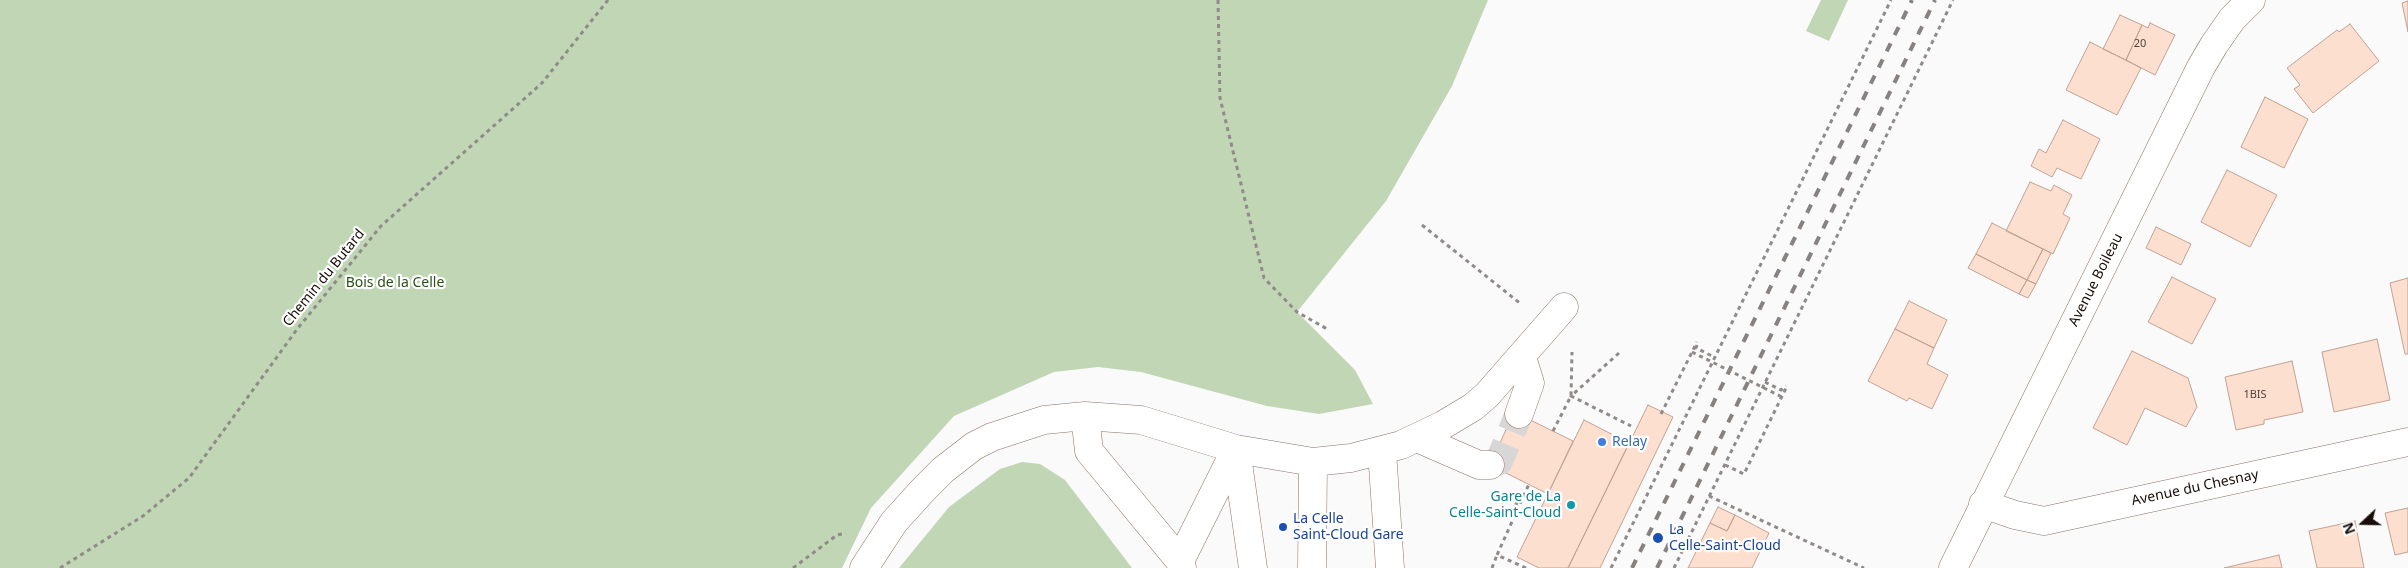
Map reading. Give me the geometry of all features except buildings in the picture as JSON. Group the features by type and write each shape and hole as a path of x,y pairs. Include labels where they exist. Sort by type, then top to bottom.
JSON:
{"street":[{"name":"Avenue Boileau","path":"1952,568 2214,44 2232,19 2251,0"},
{"path":"864,568 894,522 924,488 943,470 974,446 992,436 1044,420 1085,416 1141,420 1236,449 1314,462 1351,458 1382,451 1418,438 1473,407 1488,395 1564,307"},
{"path":"1518,414 1530,383 1522,357"},
{"path":"1085,416 1089,451 1181,565 1236,449"},
{"path":"1418,438 1479,465 1490,465"},
{"name":"Avenue du Chesnay","path":"1983,504 2014,515 2044,521 2408,442"},
{"path":"1236,449 1253,568"},
{"path":"1382,451 1390,568"},
{"path":"1312,568 1314,462"}],"path":[{"name":"Chemin du Butard","path":"60,568 143,516 189,478 298,328 381,226 542,83 608,0"},
{"path":"1218,0 1220,98 1264,278 1297,312 1329,330"},
{"path":"1612,568 1891,0"},
{"path":"1674,568 1952,0"},
{"path":"1422,225 1523,305"},
{"path":"1661,414 1697,342 1696,348 1716,358"},
{"path":"1567,346 1572,352 1571,396"},
{"path":"1692,352 1782,397"},
{"path":"1553,431 1571,396 1619,353"},
{"path":"1725,465 1744,474 1787,386 1781,390 1765,382"},
{"path":"1571,396 1631,426"},
{"path":"1492,568 1528,484"},
{"path":"1709,496 1864,568"},
{"path":"1497,555 1526,568"}],"green space":[{"name":"Bois de la Celle","path":"0,0 1488,0 1452,86 1386,201 1297,312 1355,370 1373,404 1319,414 1267,406 1141,372 1098,367 1054,372 954,416 871,508 842,568 0,568"},
{"path":"1821,0 1848,0 1829,41 1806,31"},
{"path":"1022,462 1040,464 1065,480 1132,568 899,568 949,507 1000,469"}],"tunnel":[{"path":"1490,465 1499,461 1519,414"}],"railway":[{"path":"1632,568 1912,0"},
{"path":"1657,568 1935,0"}],"place":[{"name":"Relay","path":"1602,442"},
{"name":"Gare de La Celle-Saint-Cloud","path":"1571,505"},
{"name":"La Celle Saint-Cloud Gare","path":"1283,527"},
{"name":"La Celle-Saint-Cloud","path":"1658,538"}]}
